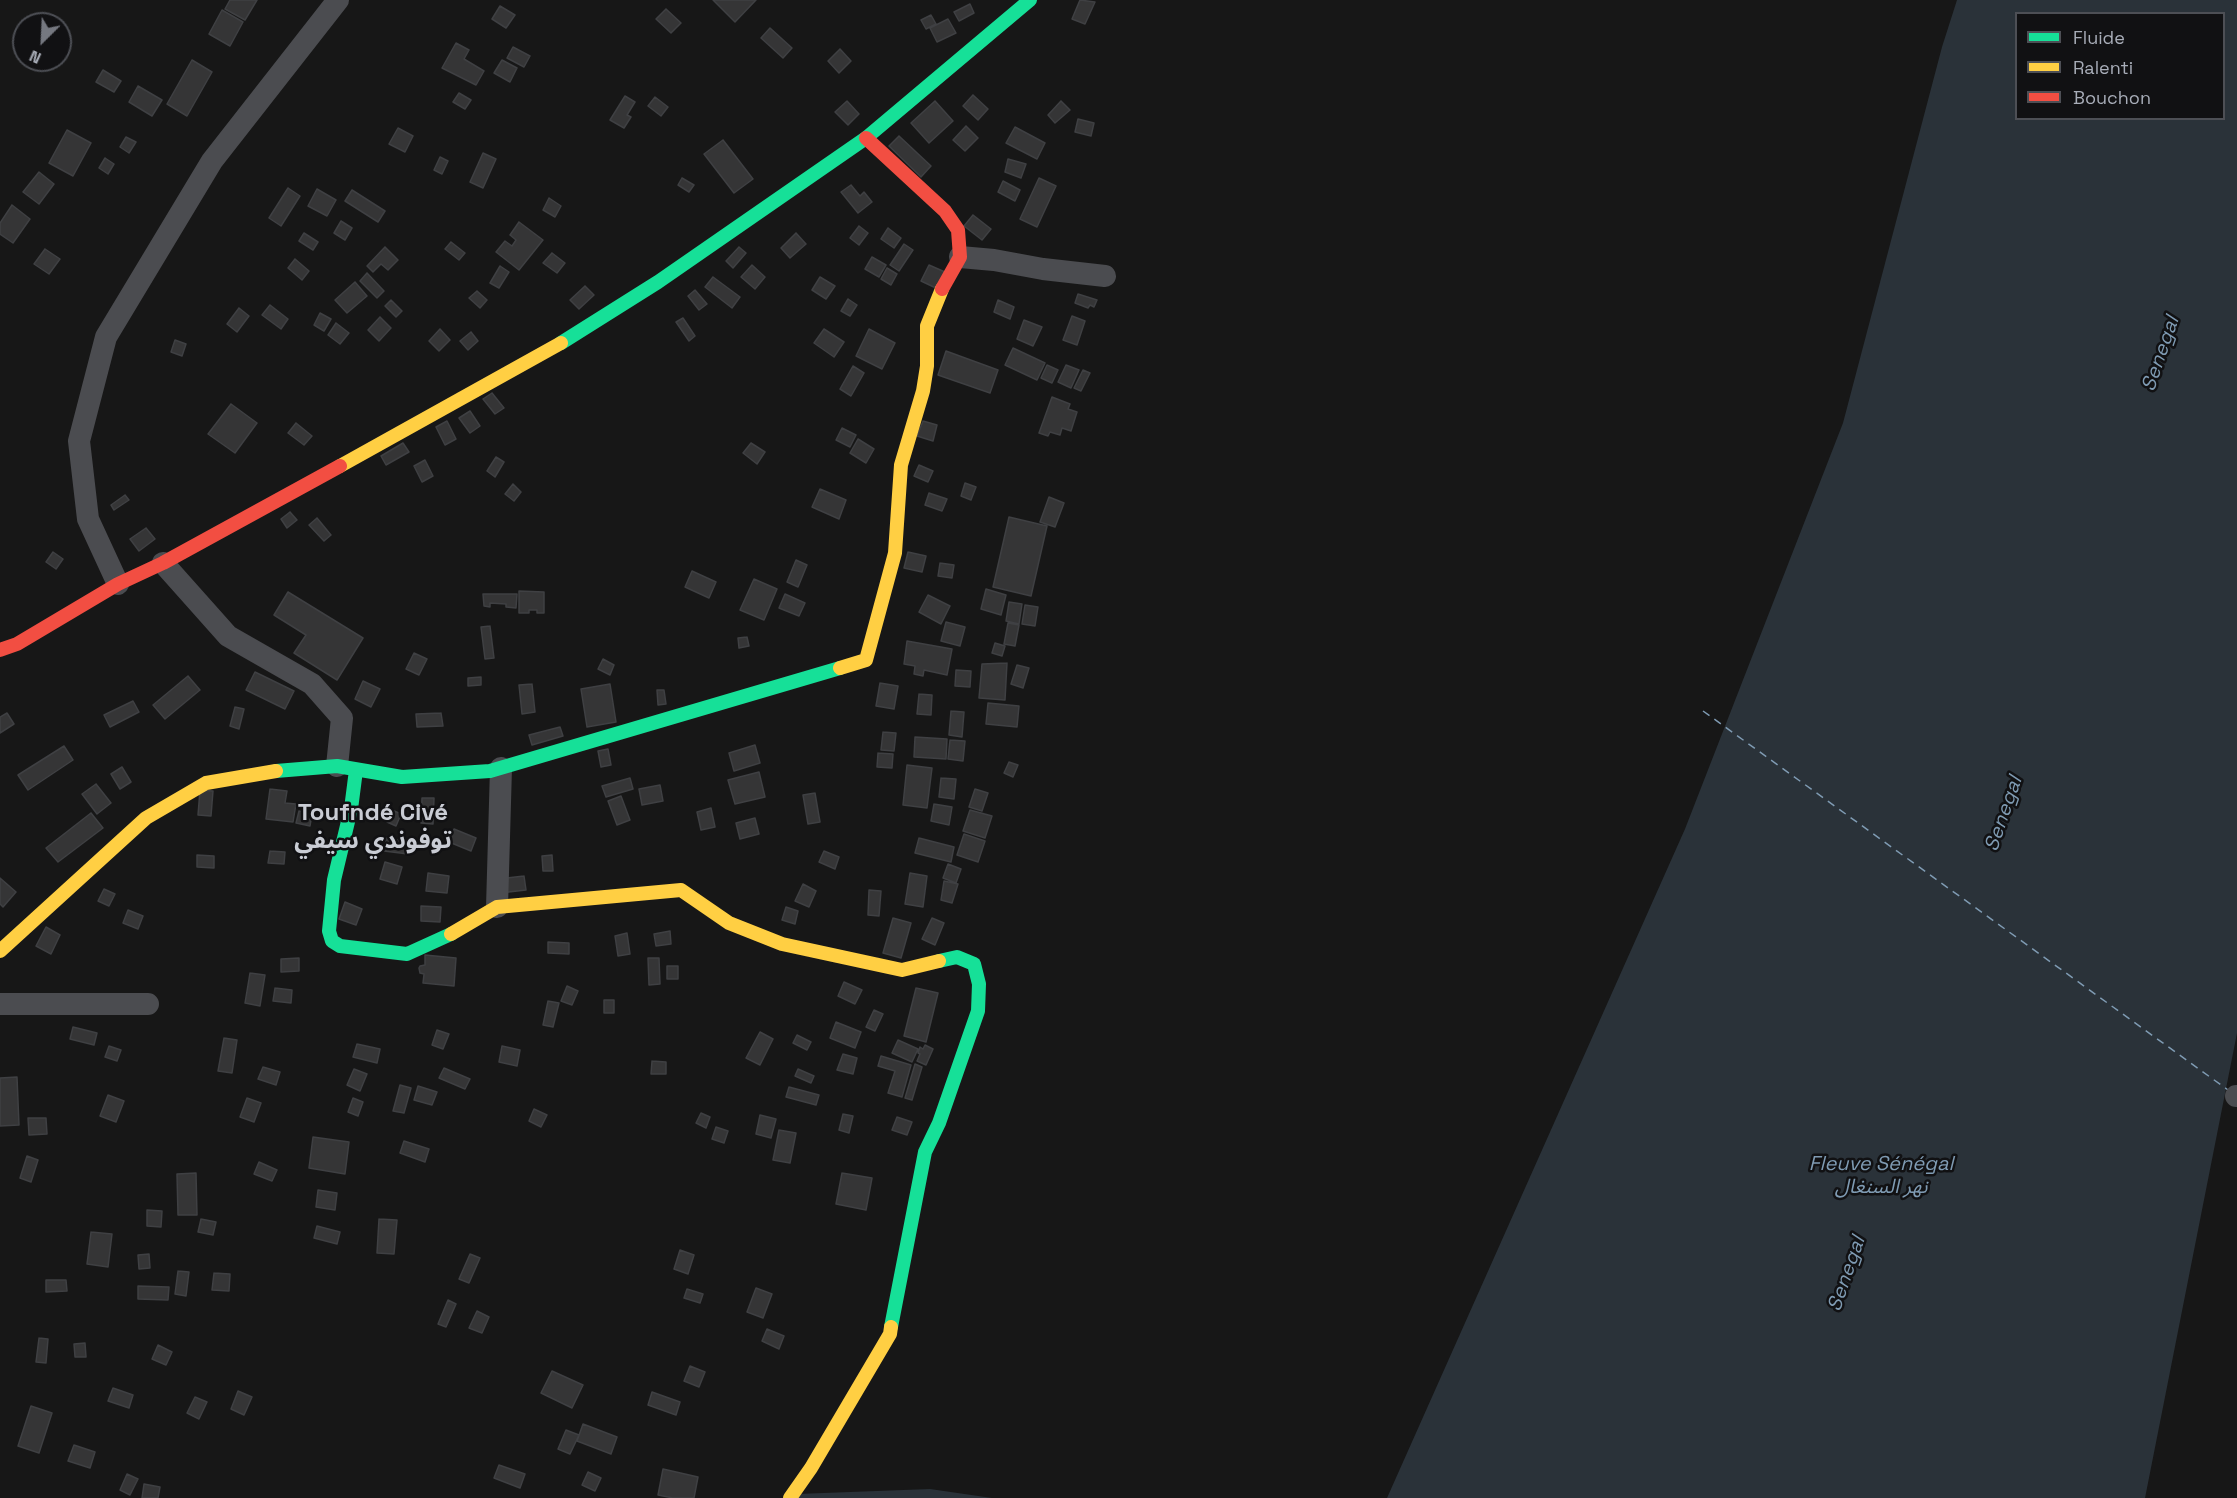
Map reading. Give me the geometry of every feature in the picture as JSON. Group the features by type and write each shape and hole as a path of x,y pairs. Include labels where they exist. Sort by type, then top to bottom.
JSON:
{"street":[{"path":"118,584 88,519 78,441 106,337 212,161 338,0"},
{"path":"0,650 16,644 118,584 163,563 540,356 658,282 866,138 1030,0"},
{"path":"0,951 146,818 206,783 285,769 347,768 402,777 490,771 866,660 895,553 901,465 927,366 927,326 942,289 960,256 958,231 945,211 866,138"},
{"path":"960,256 1105,276"},
{"path":"163,563 228,636 312,684 342,718 351,809 334,880 329,931 332,941 340,946 406,954 448,936 497,907 681,890 729,923 782,944 902,970 957,957 974,964 979,984 978,1011 939,1123 925,1152 890,1334 811,1468 790,1498"},
{"path":"497,907 501,768"},
{"path":"0,1004 148,1004"}],"water":[{"name":"Fleuve Sénégal نهر السنغال","path":"1957,0 2237,0 2237,1033 2145,1498 1387,1498 1685,829 1843,423 1942,47"},
{"path":"930,1489 992,1498 795,1498 797,1494"}],"building":[{"path":"230,0 257,0 245,20 225,9"},
{"path":"713,0 756,0 735,22"},
{"path":"1080,0 1095,2 1085,24 1072,19"},
{"path":"970,4 974,13 959,21 954,12"},
{"path":"500,6 515,15 506,28 492,19"},
{"path":"666,9 681,23 671,33 656,19"},
{"path":"222,10 243,22 230,46 209,34"},
{"path":"931,15 936,24 926,29 921,20"},
{"path":"948,19 956,33 937,42 930,28"},
{"path":"770,28 792,48 783,58 761,38"},
{"path":"456,43 469,50 464,59 484,71 476,85 442,68"},
{"path":"513,47 530,56 524,67 507,58"},
{"path":"840,49 851,61 839,73 828,61"},
{"path":"192,60 212,72 187,116 167,104"},
{"path":"502,60 517,68 510,82 494,73"},
{"path":"103,70 121,81 114,92 96,82"},
{"path":"138,86 162,100 152,116 129,102"},
{"path":"459,93 471,100 465,109 453,102"},
{"path":"973,95 988,109 978,120 963,106"},
{"path":"625,96 635,102 627,115 631,117 624,128 610,120"},
{"path":"655,97 668,107 661,116 648,106"},
{"path":"847,101 859,114 848,125 835,112"},
{"path":"935,101 953,121 929,143 911,123"},
{"path":"1061,101 1070,110 1055,123 1048,115"},
{"path":"1078,119 1094,123 1091,136 1075,132"},
{"path":"966,126 978,138 965,151 953,140"},
{"path":"1015,127 1045,143 1037,159 1006,143"},
{"path":"398,128 413,136 405,152 389,144"},
{"path":"67,130 91,143 73,176 49,163"},
{"path":"899,136 931,166 921,177 889,146"},
{"path":"126,137 136,142 129,153 120,147"},
{"path":"723,140 753,179 734,193 704,154"},
{"path":"483,153 496,159 483,188 470,182"},
{"path":"440,157 448,161 442,174 434,170"},
{"path":"105,158 114,164 108,174 99,168"},
{"path":"1008,159 1026,164 1021,178 1005,172"},
{"path":"39,172 54,184 39,204 23,192"},
{"path":"682,178 694,185 689,192 678,185"},
{"path":"1039,178 1056,186 1037,227 1020,219"},
{"path":"1003,181 1020,190 1015,201 998,192"},
{"path":"851,185 860,196 864,192 872,202 858,213 841,192"},
{"path":"288,188 300,196 281,226 269,218"},
{"path":"317,189 336,200 327,216 308,206"},
{"path":"352,190 385,211 378,222 345,201"},
{"path":"549,198 561,206 555,217 543,210"},
{"path":"12,205 30,219 13,243 0,234 0,223"},
{"path":"973,215 991,229 982,240 964,226"},
{"path":"341,221 352,228 345,240 334,233"},
{"path":"519,222 543,240 519,270 496,252 505,241 512,246 516,240 510,235"},
{"path":"859,226 868,233 859,245 850,238"},
{"path":"888,228 901,238 894,248 881,239"},
{"path":"304,233 318,242 313,250 299,241"},
{"path":"796,233 806,244 790,258 781,248"},
{"path":"451,242 465,253 459,260 445,249"},
{"path":"904,244 913,250 899,271 890,265"},
{"path":"385,247 398,260 388,270 381,264 373,272 367,266"},
{"path":"739,247 746,253 733,268 726,261"},
{"path":"45,249 60,259 49,274 34,264"},
{"path":"552,253 565,263 557,273 543,263"},
{"path":"872,257 886,265 879,277 865,269"},
{"path":"295,259 309,271 302,280 288,268"},
{"path":"752,265 765,277 755,289 741,277"},
{"path":"929,265 945,272 938,289 921,281"},
{"path":"500,266 509,272 499,288 490,283"},
{"path":"887,268 897,274 891,285 881,279"},
{"path":"367,273 384,291 377,298 360,281"},
{"path":"713,277 740,297 732,308 705,287"},
{"path":"820,277 835,286 826,299 812,290"},
{"path":"355,282 367,296 347,313 335,300"},
{"path":"585,286 594,295 579,309 570,300"},
{"path":"695,290 707,304 699,310 688,296"},
{"path":"477,291 487,300 480,308 469,298"},
{"path":"1078,294 1097,300 1094,307 1090,305 1088,308 1075,303"},
{"path":"848,299 857,305 850,316 841,311"},
{"path":"391,300 402,311 396,317 385,306"},
{"path":"998,300 1014,307 1010,319 994,312"},
{"path":"270,305 288,319 281,329 262,315"},
{"path":"239,308 249,316 237,332 227,324"},
{"path":"320,313 331,319 324,331 314,325"},
{"path":"1072,316 1085,321 1077,345 1063,340"},
{"path":"380,317 391,328 379,341 368,330"},
{"path":"683,318 695,336 689,341 676,322"},
{"path":"1024,320 1042,327 1033,346 1017,339"},
{"path":"336,323 349,333 340,344 328,335"},
{"path":"440,329 450,340 439,351 429,341"},
{"path":"824,329 844,342 834,357 814,343"},
{"path":"869,329 895,343 882,369 856,356"},
{"path":"471,332 478,341 468,350 460,341"},
{"path":"175,340 186,344 182,356 171,352"},
{"path":"1013,348 1045,363 1037,380 1005,365"},
{"path":"946,351 998,370 990,393 938,375"},
{"path":"1047,365 1058,370 1052,383 1041,378"},
{"path":"1066,365 1079,370 1071,388 1058,382"},
{"path":"853,366 864,373 851,396 840,389"},
{"path":"1083,370 1090,373 1081,391 1074,388"},
{"path":"492,393 504,408 495,414 483,399"},
{"path":"1052,397 1070,404 1068,409 1077,412 1071,431 1062,428 1060,435 1050,432 1048,436 1039,433"},
{"path":"231,404 257,423 235,453 208,434"},
{"path":"470,411 480,426 470,433 459,418"},
{"path":"447,421 456,439 445,445 436,427"},
{"path":"923,421 937,425 933,441 917,436"},
{"path":"296,423 312,436 304,445 288,433"},
{"path":"842,428 856,435 850,447 836,440"},
{"path":"858,439 874,449 866,463 850,453"},
{"path":"403,443 409,452 386,465 381,456"},
{"path":"751,443 765,452 757,464 743,453"},
{"path":"496,457 504,462 495,477 487,471"},
{"path":"425,460 433,476 422,482 414,466"},
{"path":"919,465 933,471 928,482 914,476"},
{"path":"965,483 976,487 971,500 961,496"},
{"path":"513,484 521,492 514,501 505,494"},
{"path":"820,489 846,500 839,519 812,507"},
{"path":"929,493 947,499 942,511 925,505"},
{"path":"125,495 129,500 114,510 111,505"},
{"path":"1049,497 1064,503 1055,527 1040,522"},
{"path":"290,512 297,520 287,528 281,519"},
{"path":"1009,517 1047,526 1031,596 993,587"},
{"path":"317,518 331,535 324,541 309,525"},
{"path":"146,528 155,539 139,551 130,539"},
{"path":"53,552 63,559 56,569 46,562"},
{"path":"908,552 926,556 922,572 904,568"},
{"path":"796,560 807,565 798,587 787,582"},
{"path":"940,563 954,565 952,578 938,576"},
{"path":"692,571 716,582 709,598 685,587"},
{"path":"754,579 777,589 764,620 740,610"},
{"path":"986,589 1006,595 1001,615 981,609"},
{"path":"519,591 544,592 544,613 529,610 529,613 519,613"},
{"path":"288,592 363,638 337,680 294,653 306,635 274,615"},
{"path":"483,594 517,594 516,608 506,607 506,604 490,603 490,607 484,606"},
{"path":"785,594 805,603 799,616 779,608"},
{"path":"928,595 950,606 941,624 919,612"},
{"path":"1009,602 1022,604 1019,624 1006,621"},
{"path":"1025,605 1038,607 1035,626 1022,624"},
{"path":"946,622 965,627 960,646 941,641"},
{"path":"1008,623 1019,625 1015,646 1004,644"},
{"path":"490,626 494,658 485,659 481,627"},
{"path":"747,637 749,646 739,648 738,638"},
{"path":"907,641 952,649 947,675 924,670 923,676 914,674 915,666 904,664"},
{"path":"995,643 1005,646 1002,656 992,653"},
{"path":"414,653 427,659 419,675 406,669"},
{"path":"603,659 614,665 610,675 598,669"},
{"path":"1007,663 1005,700 979,698 982,664"},
{"path":"1017,665 1029,668 1023,688 1011,684"},
{"path":"956,670 971,671 970,687 955,686"},
{"path":"255,672 294,691 285,709 246,690"},
{"path":"188,676 200,690 165,719 153,705"},
{"path":"481,677 481,685 468,686 468,678"},
{"path":"363,681 380,689 371,707 355,699"},
{"path":"880,683 898,686 894,709 876,706"},
{"path":"532,684 535,712 522,714 519,685"},
{"path":"610,684 616,722 587,727 581,689"},
{"path":"657,690 664,690 666,704 658,705"},
{"path":"919,694 932,695 931,715 917,714"},
{"path":"133,701 139,712 110,727 104,715"},
{"path":"988,703 1019,706 1017,727 986,724"},
{"path":"235,707 244,709 239,729 230,726"},
{"path":"951,711 964,712 962,737 949,735"},
{"path":"7,713 14,724 0,733 0,717"},
{"path":"441,713 443,726 417,727 416,714"},
{"path":"560,727 563,736 532,745 529,735"},
{"path":"883,732 896,733 894,751 881,750"},
{"path":"915,737 947,739 946,759 914,757"},
{"path":"950,740 965,741 963,761 948,759"},
{"path":"755,745 760,763 734,771 729,753"},
{"path":"64,746 73,760 28,790 18,775"},
{"path":"608,749 611,765 601,767 598,751"},
{"path":"878,753 893,754 892,768 877,767"},
{"path":"1009,762 1018,765 1013,777 1004,773"},
{"path":"907,765 932,768 927,808 903,805"},
{"path":"122,767 131,782 120,789 111,774"},
{"path":"759,772 765,797 735,804 728,780"},
{"path":"630,778 633,789 606,797 602,786"},
{"path":"941,778 956,779 954,799 939,797"},
{"path":"96,784 111,803 97,814 82,794"},
{"path":"660,785 663,801 642,805 639,789"},
{"path":"270,789 287,791 285,803 296,804 293,822 266,819"},
{"path":"975,789 988,793 982,811 969,807"},
{"path":"200,790 213,791 211,816 198,815"},
{"path":"815,793 820,822 808,824 803,795"},
{"path":"621,796 630,820 617,825 608,801"},
{"path":"422,798 434,798 433,824 421,823"},
{"path":"934,804 952,807 949,825 931,821"},
{"path":"711,808 715,827 701,830 697,812"},
{"path":"392,810 401,814 396,826 387,822"},
{"path":"970,810 992,816 985,838 963,831"},
{"path":"299,811 312,814 310,826 296,823"},
{"path":"91,813 103,828 58,862 46,848"},
{"path":"755,818 759,834 740,839 736,823"},
{"path":"454,829 476,838 471,851 449,842"},
{"path":"964,834 985,841 978,862 957,855"},
{"path":"386,838 410,842 408,854 384,851"},
{"path":"919,838 954,847 951,862 915,853"},
{"path":"270,851 285,852 284,864 268,863"},
{"path":"824,851 839,857 835,869 819,862"},
{"path":"197,855 214,856 214,868 197,867"},
{"path":"552,855 553,871 543,871 542,856"},
{"path":"385,862 402,867 397,884 380,879"},
{"path":"948,864 961,869 956,883 943,878"},
{"path":"428,873 449,876 447,893 426,891"},
{"path":"910,873 927,876 923,907 905,904"},
{"path":"524,876 526,890 500,893 498,879"},
{"path":"0,878 16,892 3,907 0,904"},
{"path":"944,881 958,884 952,903 941,900"},
{"path":"803,884 816,891 809,907 795,901"},
{"path":"104,889 115,894 109,906 98,901"},
{"path":"869,890 881,891 879,916 868,915"},
{"path":"345,902 362,909 356,925 339,919"},
{"path":"421,906 441,907 440,922 421,921"},
{"path":"786,907 798,911 795,924 782,920"},
{"path":"128,910 143,916 138,929 123,923"},
{"path":"893,918 911,923 901,958 883,953"},
{"path":"932,918 944,923 935,945 922,939"},
{"path":"46,927 60,935 51,954 36,946"},
{"path":"670,931 671,944 656,946 654,934"},
{"path":"627,933 630,954 618,956 615,936"},
{"path":"548,942 569,943 569,954 548,953"},
{"path":"425,955 456,958 454,986 423,983 424,974 420,973 419,968 425,965"},
{"path":"299,958 299,971 281,972 281,959"},
{"path":"648,958 659,958 660,984 649,985"},
{"path":"667,966 678,966 678,979 667,979"},
{"path":"250,973 265,975 260,1006 245,1003"},
{"path":"844,982 862,990 855,1004 838,996"},
{"path":"567,986 578,991 572,1005 561,1001"},
{"path":"275,988 292,990 291,1003 273,1001"},
{"path":"916,988 938,993 926,1042 904,1036"},
{"path":"604,1000 614,1000 614,1013 604,1013"},
{"path":"548,1001 559,1003 553,1027 543,1025"},
{"path":"874,1010 883,1014 875,1031 866,1027"},
{"path":"836,1022 861,1032 855,1048 830,1038"},
{"path":"73,1027 97,1033 94,1045 70,1039"},
{"path":"437,1030 449,1034 443,1049 432,1045"},
{"path":"760,1032 773,1039 760,1065 746,1058"},
{"path":"797,1035 811,1042 807,1050 793,1043"},
{"path":"224,1038 237,1040 232,1073 218,1071"},
{"path":"898,1040 918,1049 912,1062 892,1053"},
{"path":"357,1044 380,1049 377,1063 353,1057"},
{"path":"925,1045 933,1049 926,1065 917,1061 920,1047 923,1049"},
{"path":"109,1046 121,1050 117,1061 105,1057"},
{"path":"502,1046 520,1050 517,1066 499,1062"},
{"path":"843,1054 857,1058 853,1074 837,1070"},
{"path":"881,1056 911,1065 902,1097 888,1093 895,1071 878,1066"},
{"path":"652,1061 666,1062 666,1074 651,1074"},
{"path":"915,1064 922,1067 912,1100 905,1098"},
{"path":"263,1067 280,1072 276,1085 258,1079"},
{"path":"444,1068 470,1079 465,1089 439,1078"},
{"path":"354,1069 367,1074 360,1091 347,1085"},
{"path":"798,1069 814,1076 811,1083 795,1076"},
{"path":"17,1077 19,1125 0,1126 0,1078"},
{"path":"400,1085 411,1088 404,1113 393,1111"},
{"path":"418,1086 437,1092 432,1105 414,1100"},
{"path":"789,1087 819,1095 816,1105 786,1097"},
{"path":"108,1095 124,1101 116,1122 100,1116"},
{"path":"247,1098 261,1103 254,1122 240,1117"},
{"path":"353,1098 363,1102 358,1116 348,1112"},
{"path":"534,1109 547,1115 541,1127 529,1121"},
{"path":"701,1113 710,1117 706,1128 696,1123"},
{"path":"843,1114 853,1116 849,1133 839,1130"},
{"path":"760,1115 776,1119 771,1138 756,1134"},
{"path":"897,1117 912,1122 907,1135 892,1130"},
{"path":"28,1118 46,1118 47,1134 29,1135"},
{"path":"716,1127 728,1131 724,1143 712,1139"},
{"path":"779,1130 796,1133 790,1163 773,1160"},
{"path":"313,1137 349,1142 345,1174 309,1168"},
{"path":"404,1141 429,1149 425,1162 400,1153"},
{"path":"27,1156 38,1160 31,1182 20,1178"},
{"path":"259,1162 277,1170 272,1181 254,1174"},
{"path":"196,1173 197,1215 178,1215 177,1174"},
{"path":"842,1173 872,1178 866,1210 836,1204"},
{"path":"318,1190 337,1193 335,1210 316,1207"},
{"path":"147,1210 162,1211 161,1227 147,1226"},
{"path":"201,1219 216,1222 213,1235 198,1232"},
{"path":"379,1219 397,1220 394,1254 377,1253"},
{"path":"317,1226 340,1232 337,1244 314,1238"},
{"path":"91,1232 112,1234 108,1267 87,1264"},
{"path":"680,1250 694,1255 688,1274 674,1269"},
{"path":"149,1254 150,1268 139,1269 138,1255"},
{"path":"470,1254 480,1258 469,1283 459,1279"},
{"path":"178,1271 189,1272 186,1296 175,1294"},
{"path":"214,1273 230,1274 229,1291 212,1290"},
{"path":"46,1280 66,1280 67,1291 46,1292"},
{"path":"138,1286 169,1287 168,1300 138,1299"},
{"path":"756,1288 772,1294 763,1318 747,1312"},
{"path":"687,1289 703,1294 700,1303 684,1298"},
{"path":"448,1300 456,1304 446,1327 438,1324"},
{"path":"477,1311 489,1317 482,1333 469,1328"},
{"path":"767,1329 784,1336 779,1349 762,1341"},
{"path":"39,1338 48,1339 46,1363 36,1362"},
{"path":"85,1343 86,1357 75,1357 74,1344"},
{"path":"158,1345 172,1352 166,1365 152,1359"},
{"path":"690,1366 705,1372 699,1387 684,1381"},
{"path":"552,1371 583,1385 572,1408 541,1393"},
{"path":"113,1388 133,1395 129,1408 108,1401"},
{"path":"238,1391 252,1397 244,1415 231,1409"},
{"path":"652,1392 680,1402 676,1415 648,1405"},
{"path":"195,1397 207,1402 199,1419 187,1413"},
{"path":"31,1406 52,1413 39,1453 18,1446"},
{"path":"583,1424 617,1437 611,1454 577,1441"},
{"path":"566,1430 579,1435 570,1454 558,1449"},
{"path":"74,1445 95,1452 90,1468 68,1461"},
{"path":"499,1465 525,1474 520,1488 494,1478"},
{"path":"663,1469 698,1477 694,1498 658,1495"},
{"path":"588,1472 601,1478 595,1491 582,1485"},
{"path":"127,1474 138,1479 130,1495 120,1490"},
{"path":"144,1484 160,1487 158,1498 142,1498"}],"ferry route":[{"path":"1703,711 2228,1090"}],"traffic: fast":[{"path":"561,343 658,282 866,138 1030,0"},
{"path":"276,771 337,766 402,777 490,771 840,668"},
{"path":"356,770 351,809 334,880 329,931 332,941 340,946 407,954 451,934"},
{"path":"891,1327 925,1152 939,1123 978,1011 979,984 974,964 957,957 939,961"}],"traffic: slow":[{"path":"840,668 866,660 895,553 901,465 923,391 927,366 927,326 942,289"},
{"path":"340,466 561,343"},
{"path":"0,951 146,818 206,783 276,771"},
{"path":"451,934 497,907 681,890 729,923 782,944 902,970 939,961"},
{"path":"790,1498 811,1468 890,1334 891,1327"}],"traffic: jam":[{"path":"866,138 945,211 958,230 960,257 942,289"},
{"path":"0,650 17,644 118,584 163,563 340,466"}],"district":[{"name":"Toufndé Civé توفوندي سيفي","path":"373,827"}],"water label":[{"name":"Senegal","path":"2161,354"},
{"name":"Senegal","path":"2004,814"},
{"name":"Senegal","path":"1847,1274"}]}
